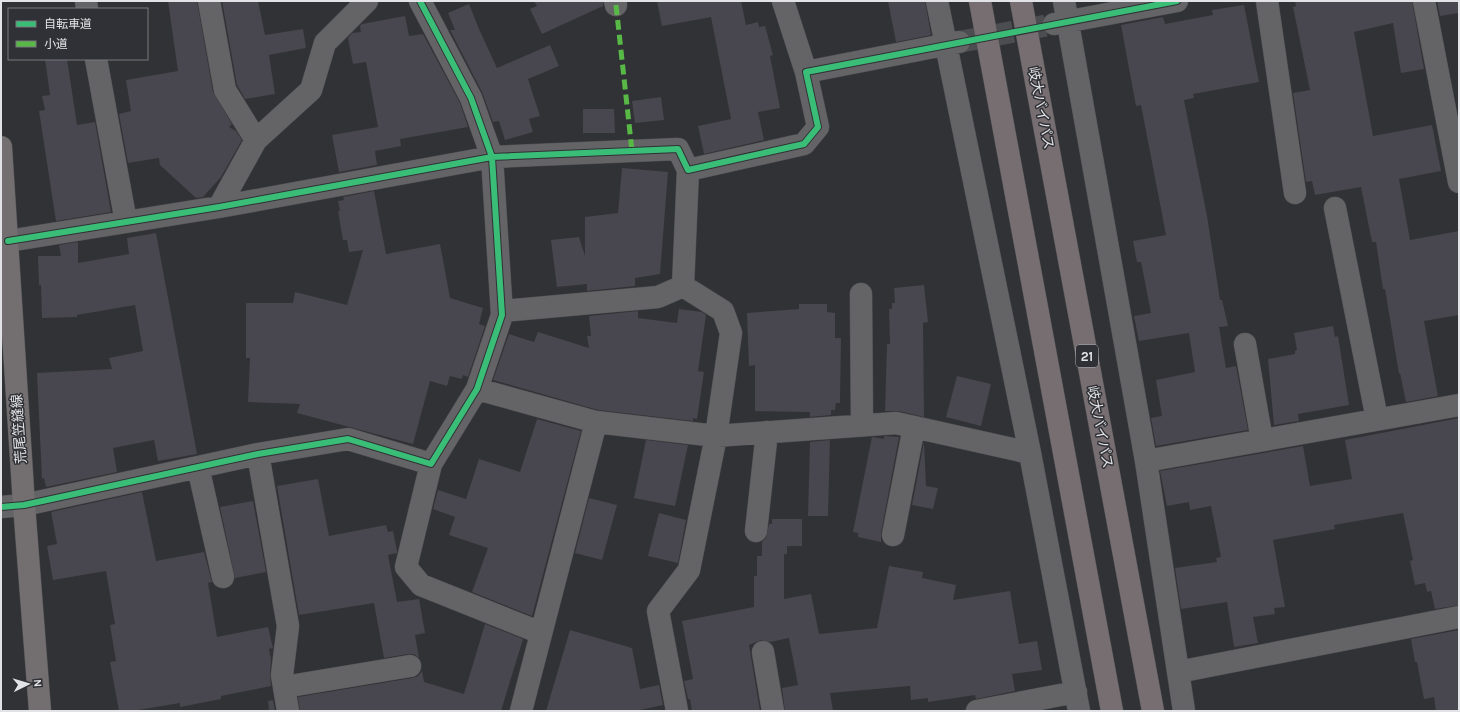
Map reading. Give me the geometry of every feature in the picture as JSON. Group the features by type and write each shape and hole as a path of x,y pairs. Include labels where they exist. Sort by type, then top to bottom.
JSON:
{"highway":[{"path":"980,1 1112,711"},
{"name":"岐大バイパス","path":"1021,1 1153,711"}],"main road":[{"name":"荒尾笠縫線","path":"1,147 24,505 40,711"}],"street":[{"path":"210,1 225,90 256,140"},
{"path":"219,207 256,140 311,90 325,43 367,1"},
{"path":"420,1 470,98 492,157 502,315 477,389 431,464 406,567 421,585 541,633"},
{"path":"688,170 804,144 818,127 806,72 783,1"},
{"path":"937,1 952,44 1077,702 977,711"},
{"path":"1177,1 1139,4 1062,16 1146,461 1184,711"},
{"path":"1267,1 1295,193"},
{"path":"1424,1 1459,182"},
{"path":"806,72 952,44"},
{"path":"96,60 126,222"},
{"path":"8,241 219,207 492,157 678,149 688,170 684,286"},
{"path":"1335,208 1377,419"},
{"path":"502,311 658,297 684,286"},
{"path":"677,711 658,611 689,570 716,436 731,333 723,311 684,286"},
{"path":"861,294 862,425"},
{"path":"1245,344 1262,440"},
{"path":"477,389 596,422 716,436 896,423 1030,453"},
{"path":"1146,461 1459,405"},
{"path":"521,711 596,422"},
{"path":"893,535 914,427"},
{"path":"756,531 766,432"},
{"path":"1,507 24,505 258,454 348,438 431,464"},
{"path":"258,454 288,626 282,675 288,711"},
{"path":"198,467 223,577"},
{"path":"1178,672 1459,617"},
{"path":"763,652 773,711"},
{"path":"284,687 410,666"}],"building":[{"path":"168,1 197,1 213,92 232,124 229,127 236,131 242,140 221,177 203,197 196,198 160,165 159,158 128,163 119,114 131,111 126,80 178,71"},
{"path":"222,1 258,1 265,35 303,29 306,48 269,55 275,94 245,99 237,85"},
{"path":"534,1 603,1 603,6 542,34 530,9 537,6"},
{"path":"657,1 741,1 746,25 758,22 759,27 765,26 773,55 770,56 780,108 758,112 764,140 704,154 698,126 731,119 711,17 662,26"},
{"path":"888,1 925,1 931,35 896,42"},
{"path":"1295,1 1412,1 1424,69 1401,73 1393,23 1354,32 1373,136 1432,125 1441,171 1399,179 1410,240 1459,231 1459,315 1424,321 1438,396 1406,402 1400,373 1399,374 1385,289 1383,289 1376,242 1372,242 1361,187 1315,195 1312,181 1306,182 1293,93 1310,90 1293,7 1296,6"},
{"path":"1437,1 1459,1 1459,13 1440,16"},
{"path":"469,4 497,68 550,45 559,66 528,79 540,116 529,119 533,132 505,140 499,121 493,122 482,92 450,30 455,30 448,13"},
{"path":"1244,5 1259,82 1193,94 1194,98 1184,100 1207,216 1220,300 1222,300 1228,326 1219,327 1226,368 1236,366 1248,430 1156,446 1151,418 1162,416 1156,380 1195,372 1189,333 1139,341 1134,316 1151,313 1141,262 1137,262 1133,241 1166,235 1141,105 1136,106 1121,25 1163,17 1165,24 1213,15 1212,10"},
{"path":"405,16 409,36 423,34 460,103 468,127 400,139 401,146 375,151 377,165 339,172 332,135 378,127 366,62 353,64 348,38 352,33 361,32 360,26 362,24"},
{"path":"45,60 67,60 77,125 95,122 111,212 56,221 39,111 45,110 42,96 50,95"},
{"path":"661,97 664,120 635,123 632,101"},
{"path":"583,109 614,109 615,133 583,133"},
{"path":"622,168 668,172 660,274 635,278 635,286 587,291 587,284 557,287 551,240 579,237 585,256 585,217 618,213"},
{"path":"374,191 386,254 440,244 450,298 483,308 479,324 485,326 468,377 463,375 462,379 450,376 447,386 430,381 413,444 297,413 300,404 248,402 250,358 246,358 246,303 293,303 295,292 347,305 363,250 349,252 347,240 343,240 338,211 340,211 338,201 344,200 343,197"},
{"path":"156,233 197,454 158,461 154,440 113,448 117,472 46,487 44,478 42,479 37,373 112,369 109,358 143,351 135,305 77,315 77,317 42,318 38,256 61,256 59,245 78,242 78,263 129,254 127,238"},
{"path":"924,285 928,322 923,323 924,417 899,411 885,411 887,344 890,344 889,309 892,309 892,303 895,303 894,288"},
{"path":"799,304 827,304 827,312 835,313 835,338 841,338 840,403 836,403 835,410 831,410 831,415 810,417 810,412 755,411 755,365 749,366 747,313 799,309"},
{"path":"679,309 702,312 706,315 698,371 704,372 697,419 693,418 693,421 598,410 493,380 509,334 534,342 538,332 589,348 587,336 591,336 589,316 638,311 638,318 677,323"},
{"path":"1333,326 1335,337 1338,336 1349,405 1298,414 1299,421 1274,425 1268,359 1295,354 1295,351 1297,350 1294,333"},
{"path":"957,376 991,384 981,426 946,417"},
{"path":"1459,418 1459,605 1435,609 1431,591 1427,592 1425,583 1415,585 1410,561 1413,560 1403,513 1334,525 1335,529 1273,540 1285,607 1274,608 1275,614 1253,617 1258,643 1234,647 1227,602 1181,609 1175,568 1217,562 1216,558 1221,557 1211,506 1190,510 1189,502 1167,506 1160,471 1303,446 1310,486 1352,479 1345,440"},
{"path":"537,419 581,431 532,616 472,592 488,548 449,535 455,517 433,509 438,490 466,499 479,459 520,472"},
{"path":"884,436 899,437 881,533 881,542 858,537 858,533 853,532 872,437 884,439"},
{"path":"646,440 688,445 675,506 634,498"},
{"path":"830,440 828,516 808,516 810,442"},
{"path":"924,442 926,486 938,488 933,509 912,505"},
{"path":"318,479 329,536 386,525 388,532 393,531 397,553 388,555 397,602 419,599 425,633 415,635 419,658 414,654 408,654 384,658 374,603 299,615 277,486"},
{"path":"142,492 156,561 204,552 212,582 208,583 217,637 268,627 273,648 269,649 271,659 271,686 221,696 221,699 180,707 180,703 132,711 119,711 110,662 116,661 110,625 115,624 106,571 53,580 47,546 57,544 51,512"},
{"path":"589,498 617,505 602,560 575,553"},
{"path":"253,501 266,572 235,578 220,507"},
{"path":"659,513 686,520 678,563 648,556"},
{"path":"772,519 802,519 802,546 787,546 787,554 784,554 784,599 811,594 819,634 877,628 889,566 923,572 922,578 956,585 953,600 1010,591 1019,644 1037,641 1042,670 1012,674 1015,691 976,699 975,695 928,702 928,698 911,700 910,686 830,693 833,711 785,711 782,688 798,685 789,638 770,642 761,640 749,645 760,711 692,711 684,681 693,679 682,621 754,607 754,576 757,576 757,556 762,556 762,542 766,538 769,524 772,524"},
{"path":"485,624 523,639 501,711 300,711 298,697 412,678 418,676 422,671 424,682 464,694"},
{"path":"570,630 632,648 640,689 659,685 663,705 635,711 546,711"},
{"path":"1459,630 1459,711 1436,711 1434,697 1424,699 1411,639"},
{"path":"273,700 275,711 269,711 268,701"}],"tunnel":[{"path":"959,42 1054,24"}],"marked path":[{"path":"616,5 632,151"}],"cycle path":[{"path":"1,507 24,505 258,454 348,439 431,464 477,389 502,315 492,157 471,98 420,1"},
{"path":"8,241 219,207 492,157 678,149 688,170 804,144 818,127 806,72 1177,1"}]}
